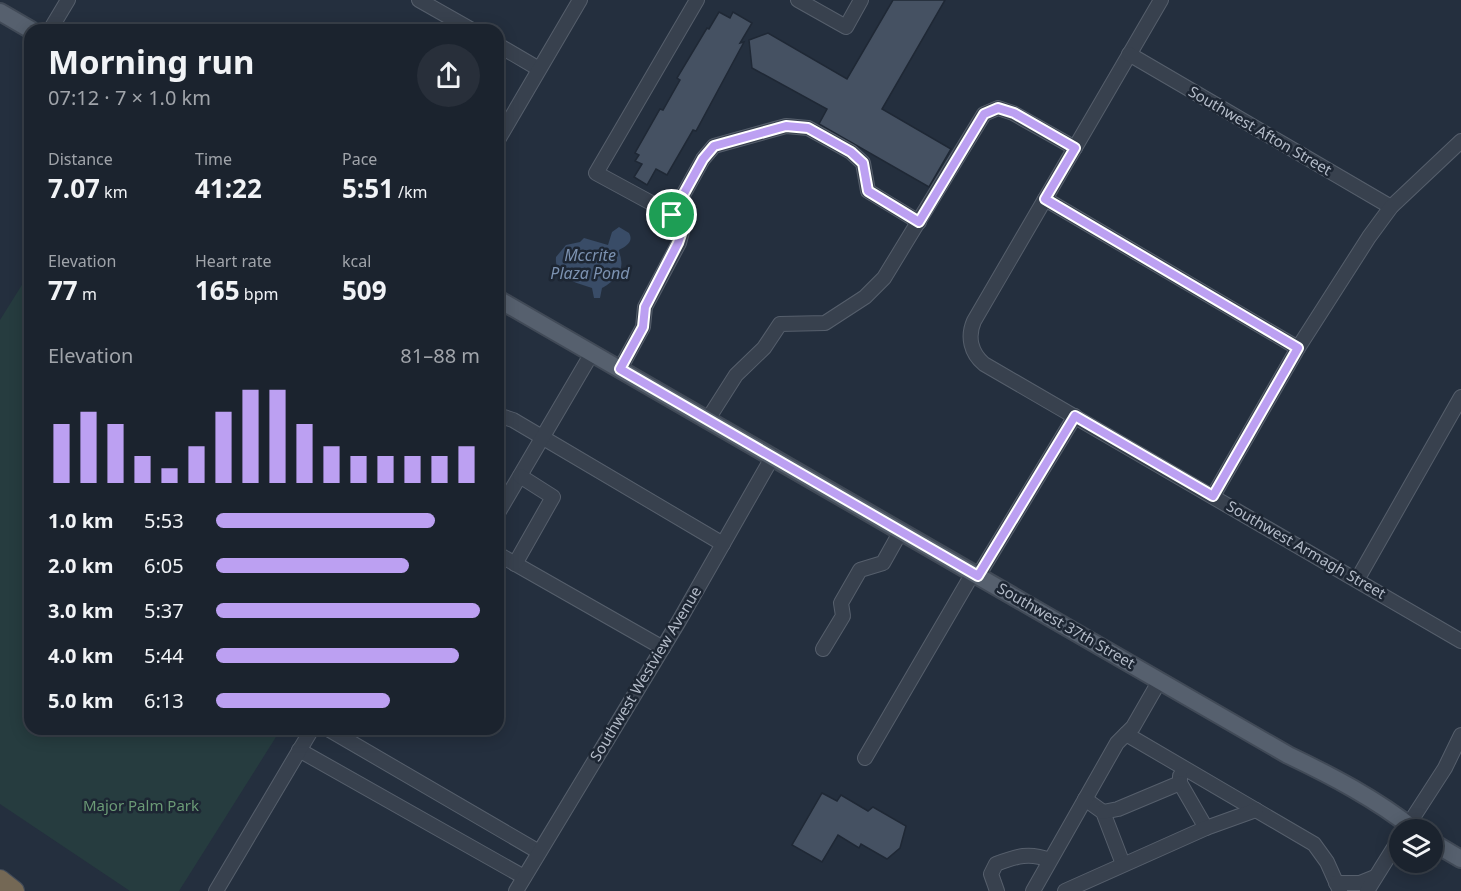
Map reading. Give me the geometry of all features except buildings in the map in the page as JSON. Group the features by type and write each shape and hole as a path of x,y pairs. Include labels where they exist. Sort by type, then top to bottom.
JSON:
{"highway":[{"path":"0,880 14,891"}],"main road":[{"path":"0,12 24,26"},
{"name":"Southwest 37th Street","path":"504,302 1288,755 1330,775 1386,808 1396,819"},
{"path":"1443,849 1461,859"}],"street":[{"path":"54,24 68,0"},
{"path":"419,0 461,24"},
{"path":"504,130 579,0"},
{"path":"620,369 643,327 645,307 678,243 683,228 679,218 596,173 697,0"},
{"path":"798,0 846,27 861,0"},
{"path":"1161,0 1045,199 1298,348"},
{"path":"504,49 539,69"},
{"name":"Southwest Afton Street","path":"1129,54 1391,207"},
{"path":"708,419 736,375 764,348 780,324 825,323 865,297 884,278 984,114 998,108 1014,113 1075,148"},
{"path":"672,215 703,159 714,146 786,126 808,128 851,152 863,163 868,191 919,222"},
{"path":"1213,496 1298,348 1344,274 1391,207 1461,141"},
{"name":"Southwest Armagh Street","path":"1045,199 974,321 970,336 971,345 984,364 1461,641"},
{"path":"504,503 592,353"},
{"path":"1357,579 1461,397"},
{"path":"865,758 1075,416"},
{"path":"504,417 543,437 723,544"},
{"name":"Southwest Westview Avenue","path":"516,891 663,648 772,456"},
{"path":"515,564 553,497 520,476"},
{"path":"823,649 843,616 840,603 860,570 883,563 901,531"},
{"path":"504,558 663,648"},
{"path":"1033,891 1117,743 1133,727 1160,680"},
{"path":"1126,734 1314,844 1327,862 1338,887 1360,883 1375,877"},
{"path":"216,891 308,735"},
{"path":"338,735 539,852"},
{"path":"1414,819 1445,768 1461,735"},
{"path":"299,750 524,877"},
{"path":"1180,765 1180,783 1206,828"},
{"path":"1103,812 1180,783"},
{"path":"1085,799 1103,812 1123,864"},
{"path":"1065,891 1206,828 1256,810"},
{"path":"997,891 991,874 996,864 1016,856 1036,854 1050,860"},
{"path":"1367,891 1389,856"}],"green space":[{"name":"Major Palm Park","path":"24,282 24,735 277,735 179,891 130,891 0,804 0,320"}],"water":[{"name":"Mccrite Plaza Pond","path":"619,227 629,233 631,239 619,250 621,269 613,281 602,288 600,298 594,298 592,288 573,282 562,275 556,264 556,257 566,245 580,242 584,238 608,245 612,232"}],"route":[{"path":"998,108 1014,113 1075,148 1045,199 1298,348 1213,496 1075,416 978,576 620,369 643,327 645,307 678,243 683,228 679,218 672,215 703,159 714,146 786,126 808,128 851,152 863,163 868,191 919,222 984,114 998,108"}]}
